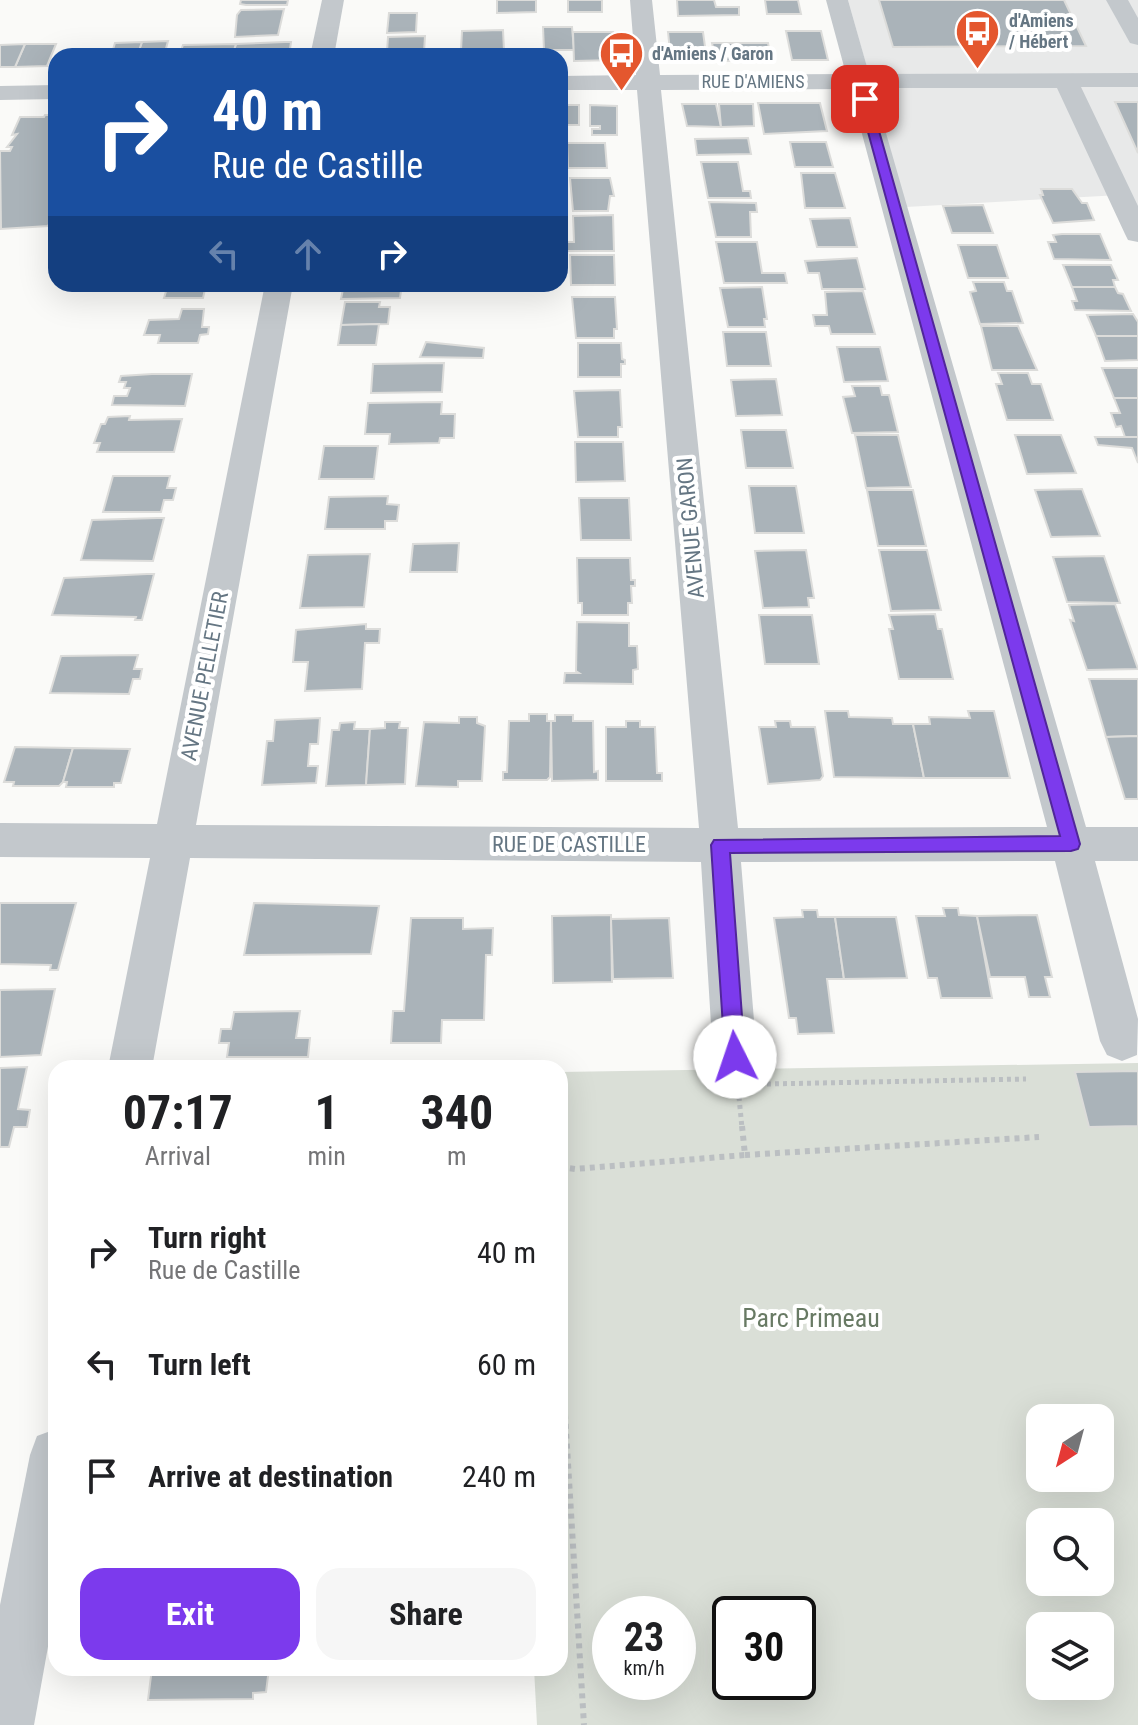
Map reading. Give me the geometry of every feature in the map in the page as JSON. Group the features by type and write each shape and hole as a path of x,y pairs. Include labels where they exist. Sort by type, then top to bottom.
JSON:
{"street":[{"path":"324,48 333,0"},
{"name":"AVENUE GARON","path":"641,0 720,845 737,1070"},
{"path":"837,0 1071,844 1122,1041"},
{"path":"1117,0 1138,38"},
{"name":"RUE D'AMIENS","path":"568,83 1138,80"},
{"path":"1066,81 1135,221"},
{"path":"0,93 48,92"},
{"path":"0,116 27,109 48,93"},
{"name":"AVENUE PELLETIER","path":"132,1060 277,292"},
{"name":"RUE DE CASTILLE","path":"0,840 720,845 1138,844"},
{"path":"5,1725 48,1497"}],"path":[{"path":"745,1155 737,1070 1026,1079"},
{"path":"568,1168 1039,1137"},
{"path":"568,1463 584,1725"}],"shaded area":[{"path":"848,0 1138,0 1138,214 1120,195 906,207"}],"green space":[{"name":"Parc Primeau","path":"1138,1063 1138,1725 537,1725 534,1676 568,1676 568,1072"}],"building":[{"path":"241,0 288,0 287,5 246,5 240,4"},
{"path":"497,0 536,0 536,12 497,13"},
{"path":"568,0 602,0 602,12 568,12"},
{"path":"677,0 714,0 716,7 739,7 739,15 678,16"},
{"path":"765,0 798,0 801,14 767,14"},
{"path":"879,0 1064,0 1086,46 893,47"},
{"path":"284,9 278,35 235,37 237,15 241,10"},
{"path":"389,13 417,13 416,32 387,33"},
{"path":"543,27 572,27 574,50 544,48"},
{"path":"503,30 504,48 461,48 462,31"},
{"path":"786,31 821,31 828,60 792,60"},
{"path":"573,32 613,32 617,38 616,60 574,61"},
{"path":"668,32 703,32 707,61 671,61"},
{"path":"425,36 424,48 387,48 388,37"},
{"path":"168,41 166,48 140,48 142,42"},
{"path":"142,42 140,48 113,48 115,43"},
{"path":"291,42 290,48 235,48 236,44"},
{"path":"712,43 768,43 771,60 716,61"},
{"path":"25,44 56,44 54,48 48,48 47,66 15,67"},
{"path":"25,44 15,67 0,67 0,45"},
{"path":"236,44 235,48 182,48 183,45"},
{"path":"1115,102 1138,102 1138,153"},
{"path":"758,103 820,103 827,131 764,134"},
{"path":"682,104 716,104 721,127 687,126"},
{"path":"719,104 753,104 754,126 721,127"},
{"path":"568,105 579,105 579,125 568,125"},
{"path":"590,105 617,106 617,135 592,135 592,129 600,129 600,126 590,126"},
{"path":"48,115 48,226 1,229 0,151 10,151 12,147 7,147 17,134 12,135 20,117"},
{"path":"748,138 751,154 697,155 695,139"},
{"path":"790,142 826,142 833,167 795,167"},
{"path":"568,143 605,143 607,168 568,168"},
{"path":"701,162 738,162 743,191 750,191 751,198 708,198"},
{"path":"801,173 835,173 845,208 805,208"},
{"path":"570,178 610,178 614,196 610,196 608,211 573,211"},
{"path":"1041,189 1072,189 1082,203 1087,203 1094,220 1053,223 1040,195 1043,195"},
{"path":"709,202 756,203 757,212 750,212 751,237 716,237"},
{"path":"983,205 993,233 952,233 943,206"},
{"path":"613,215 614,251 568,251 568,242 574,242 573,216"},
{"path":"850,218 857,247 817,247 810,219"},
{"path":"1100,234 1111,260 1054,259 1048,242 1056,242 1053,235"},
{"path":"716,242 757,242 762,273 785,273 787,283 724,283"},
{"path":"958,245 997,245 1008,278 968,278"},
{"path":"570,255 614,255 615,285 571,285"},
{"path":"857,258 865,289 822,289 819,273 808,273 805,261"},
{"path":"1063,265 1111,265 1118,280 1113,280 1115,287 1072,287"},
{"path":"973,282 1004,282 1007,291 1012,291 1023,323 980,324 970,292 976,291"},
{"path":"762,287 767,319 764,319 765,327 728,327 720,288"},
{"path":"1072,287 1115,287 1118,293 1123,294 1131,311 1075,310 1072,301 1077,301"},
{"path":"863,291 875,334 831,334 829,326 815,326 813,315 827,315 825,292"},
{"path":"166,292 204,292 203,298 164,298"},
{"path":"342,292 401,292 400,298 341,299"},
{"path":"572,297 615,297 617,329 614,329 614,338 576,338"},
{"path":"345,302 380,302 379,307 390,307 388,324 341,325"},
{"path":"182,309 204,309 202,327 209,327 208,334 200,335 198,343 158,343 160,335 144,335 149,320 179,319"},
{"path":"1133,314 1138,322 1138,336 1096,336 1087,315"},
{"path":"379,324 376,345 338,345 341,325"},
{"path":"981,326 1018,326 1037,370 992,370"},
{"path":"723,332 766,332 771,366 727,366"},
{"path":"1096,336 1138,336 1138,360 1105,361"},
{"path":"426,342 484,348 483,358 420,357"},
{"path":"578,343 621,343 625,364 621,364 621,377 578,377"},
{"path":"837,347 880,347 888,381 844,382"},
{"path":"444,363 442,392 371,393 373,364"},
{"path":"1102,368 1138,368 1138,398 1114,398"},
{"path":"998,373 1028,373 1032,384 1041,384 1053,420 1007,420 996,384 1002,384"},
{"path":"192,374 185,406 112,405 114,396 127,396 130,388 124,388 126,382 119,382 121,376"},
{"path":"776,379 782,415 736,416 731,380"},
{"path":"852,386 880,386 882,395 889,395 898,432 852,433 843,397 855,396"},
{"path":"620,390 622,427 618,427 618,437 578,437 574,391"},
{"path":"1114,398 1138,398 1138,437 1125,437 1121,426 1116,427 1111,413 1120,413"},
{"path":"442,402 441,414 455,414 454,438 440,438 439,443 389,444 390,434 365,434 368,403"},
{"path":"130,416 129,420 182,419 174,452 97,452 100,443 94,443 101,424 105,424 108,417"},
{"path":"741,430 786,430 793,468 746,468"},
{"path":"855,435 898,435 911,487 866,488"},
{"path":"1015,435 1061,435 1076,473 1027,474"},
{"path":"1095,437 1138,437 1138,463 1132,448 1098,445"},
{"path":"575,442 623,442 625,481 576,482"},
{"path":"324,446 378,446 374,479 319,479"},
{"path":"113,476 170,476 167,488 176,488 173,500 164,500 161,512 103,512"},
{"path":"749,486 796,486 804,533 755,533"},
{"path":"1082,489 1100,536 1051,537 1035,490"},
{"path":"867,490 913,490 926,546 878,546"},
{"path":"388,496 387,504 399,505 397,521 385,521 385,529 325,529 329,497"},
{"path":"579,498 629,498 631,540 581,540"},
{"path":"164,518 153,561 81,560 92,520"},
{"path":"459,543 457,572 410,572 413,544"},
{"path":"806,550 814,598 808,598 809,607 763,608 755,551"},
{"path":"879,550 927,550 941,610 891,611"},
{"path":"370,554 364,607 300,608 308,555"},
{"path":"1104,556 1120,603 1067,602 1053,557"},
{"path":"577,558 630,558 631,580 635,580 635,586 631,586 632,603 628,603 628,615 582,615 582,603 578,603"},
{"path":"154,574 142,620 135,620 136,617 52,615 64,578"},
{"path":"1115,604 1138,669 1087,670 1070,620 1074,621 1069,605"},
{"path":"935,614 938,629 942,629 953,679 899,679 889,615"},
{"path":"759,615 812,615 819,664 765,664"},
{"path":"577,622 629,623 629,646 637,646 638,669 633,670 633,684 564,683 565,673 579,673 576,671"},
{"path":"366,624 366,629 380,629 379,643 365,643 362,689 305,691 308,662 293,662 296,630"},
{"path":"138,655 134,669 142,669 140,679 133,679 129,694 50,693 61,656"},
{"path":"1089,679 1138,679 1138,736 1106,737"},
{"path":"825,711 848,711 849,717 892,718 893,724 913,724 924,778 834,777"},
{"path":"968,711 994,711 1010,778 924,778 913,724 930,724 929,717 970,718"},
{"path":"529,714 547,714 547,721 551,721 550,777 547,780 503,780 503,772 507,772 509,721 529,721"},
{"path":"555,715 573,715 573,721 593,721 594,772 598,771 598,780 552,781 551,721 555,721"},
{"path":"459,717 477,717 477,723 485,726 482,781 458,781 458,787 416,786 424,722 459,723"},
{"path":"320,718 318,744 310,744 308,766 318,766 316,783 262,785 267,741 273,741 275,720"},
{"path":"626,721 640,721 640,727 655,727 657,773 662,773 662,781 606,781 606,727 626,727"},
{"path":"775,721 790,721 791,727 815,727 823,776 820,780 768,784 759,727 776,727"},
{"path":"355,722 354,729 370,729 366,785 326,786 332,730 339,730 340,723"},
{"path":"385,722 400,722 399,728 408,728 405,784 366,785 370,729 385,728"},
{"path":"1138,736 1138,799 1125,799 1106,737"},
{"path":"15,747 73,748 63,782 59,786 13,786 14,782 4,782"},
{"path":"73,748 130,749 121,783 114,783 114,787 66,787 67,782 63,782"},
{"path":"0,903 76,903 58,970 50,970 51,965 0,964"},
{"path":"254,903 379,906 371,954 244,955"},
{"path":"943,908 958,908 959,915 977,916 992,998 941,998 937,978 928,978 916,916 945,916"},
{"path":"802,910 817,910 818,917 835,917 844,979 827,979 834,1033 798,1034 796,1018 789,1018 774,918 803,917"},
{"path":"611,915 612,982 553,983 552,916"},
{"path":"1037,915 1052,977 1045,977 1050,997 1029,997 1025,977 990,977 977,916"},
{"path":"835,917 896,917 907,978 844,979"},
{"path":"411,918 463,918 463,929 493,928 492,955 486,955 484,1020 442,1020 441,1043 391,1043 393,1011 404,1011"},
{"path":"669,918 673,978 613,979 611,919"},
{"path":"55,989 41,1055 0,1057 0,990"},
{"path":"300,1011 296,1038 310,1038 308,1057 227,1057 229,1043 219,1043 221,1029 231,1029 234,1012"},
{"path":"27,1067 18,1109 30,1110 27,1127 14,1127 9,1147 0,1147 0,1068"},
{"path":"1138,1071 1138,1126 1089,1127 1075,1072"},
{"path":"151,1676 268,1676 266,1692 253,1693 253,1699 148,1700"}],"place":[{"name":"d'Amiens / Hébert","path":"978,70"},
{"name":"d'Amiens / Garon","path":"621,93"}],"route":[{"path":"735,1057 720,845 1071,844 865,99"}]}
